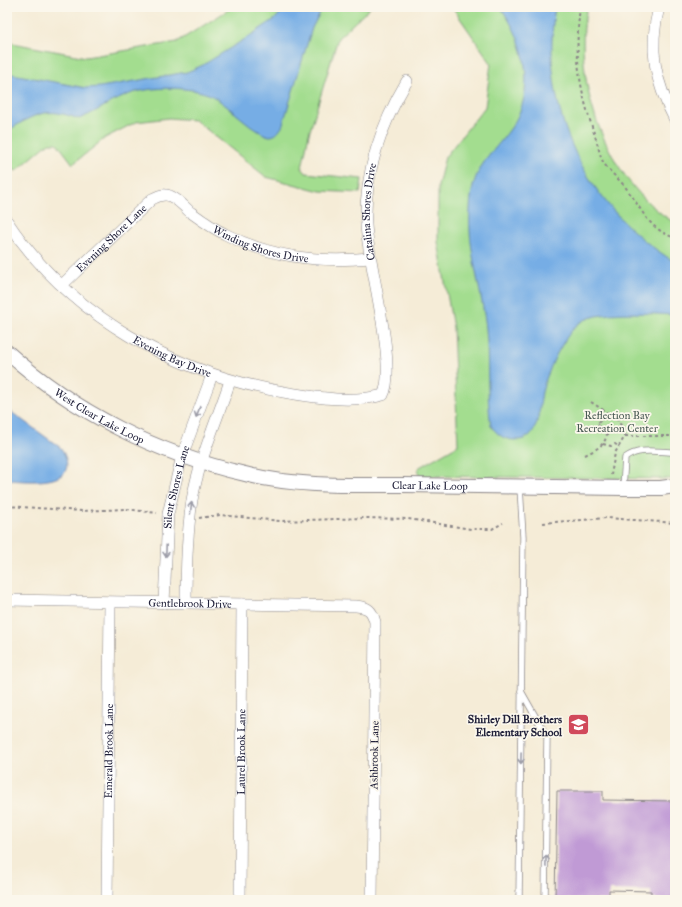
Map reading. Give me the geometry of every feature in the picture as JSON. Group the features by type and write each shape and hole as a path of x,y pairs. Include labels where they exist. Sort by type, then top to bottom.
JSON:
{"street":[{"path":"659,7 654,61 664,99 675,120"},
{"name":"Catalina Shores Drive","path":"383,395 387,388 387,356 370,258 366,226 366,206 374,156 393,104 407,81"},
{"name":"Winding Shores Drive","path":"162,195 170,196 198,218 224,234 251,246 284,256 315,260 341,261 370,258"},
{"name":"Evening Shore Lane","path":"62,285 152,198 162,195"},
{"name":"Evening Bay Drive","path":"7,221 33,256 62,285 118,329 174,360 230,381 305,396 340,399 372,398 383,395"},
{"name":"West Clear Lake Loop","path":"7,352 65,398 134,436 182,456 202,462"},
{"name":"Silent Shores Lane","path":"164,603 168,514 182,456 212,375"},
{"name":"Silent Shores Lane","path":"186,603 186,554 192,504 202,462 230,381"},
{"name":"Clear Lake Loop","path":"202,462 246,475 290,481 338,484 623,488 661,488 675,486"},
{"name":"Clear Lake Loop","path":"661,488 675,491"},
{"name":"Gentlebrook Drive","path":"7,600 365,606 371,611"},
{"name":"Emerald Brook Lane","path":"107,900 110,602"},
{"name":"Laurel Brook Lane","path":"240,900 242,604"},
{"name":"Ashbrook Lane","path":"371,611 375,622 372,900"}],"lane":[{"path":"623,488 625,458 632,453 640,451 675,452"},
{"path":"519,900 523,530 520,487"},
{"path":"521,691 547,737 545,900"}],"path":[{"path":"580,7 577,60 579,79 587,113 602,160 609,170 625,186 646,220 658,229 675,238"},
{"path":"591,402 609,412 622,426 625,436 619,446 613,462 611,475"},
{"path":"586,456 603,444 607,434 597,424 609,412"},
{"path":"625,436 675,436"},
{"path":"603,444 612,446 615,444 619,446"},
{"path":"7,506 82,511 126,509 160,514"},
{"path":"202,518 220,515 280,522 364,518 408,519 471,529 492,528 503,523"},
{"path":"543,523 607,518 675,523"}],"green space":[{"path":"233,7 371,7 338,38 309,134 302,168 306,173 362,179 360,193 320,191 266,177 195,120 169,118 136,122 105,138 73,164 57,143 49,143 16,171 7,166 7,42 86,57 177,42"},
{"name":"Reflection Bay Recreation Center","path":"450,7 587,7 583,36 584,67 590,98 600,128 613,157 630,183 651,205 675,223 675,479 419,476 418,468 458,445 453,328 438,242 438,186 445,157 485,107 491,63 453,8"}],"water":[{"path":"286,7 323,7 312,28 282,127 275,135 265,135 258,131 223,103 208,94 178,88 144,90 134,93 119,98 79,119 57,113 41,114 26,120 7,131 7,73 86,88 100,87 187,72 203,65 245,39 275,19"},
{"path":"500,7 555,7 552,46 554,83 562,119 576,153 594,185 616,214 644,240 675,262 675,315 638,313 609,314 596,316 577,325 565,340 546,379 542,392 539,414 534,429 530,435 524,439 516,440 508,439 502,436 491,426 486,329 473,254 470,224 471,194 478,173 488,156 511,128 519,113 524,98 526,82 522,50 509,20"},
{"path":"7,409 61,448 66,461 66,470 60,476 40,481 7,480"}],"building":[{"path":"557,791 603,791 603,800 675,801 675,899 651,899 651,891 609,890 609,900 555,899"}],"place":[{"name":"Shirley Dill Brothers Elementary School","path":"578,725"}]}
